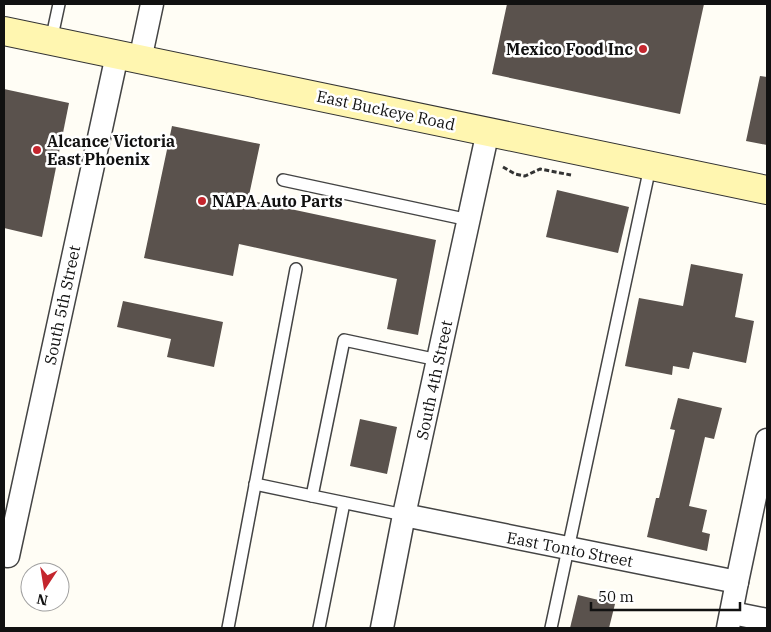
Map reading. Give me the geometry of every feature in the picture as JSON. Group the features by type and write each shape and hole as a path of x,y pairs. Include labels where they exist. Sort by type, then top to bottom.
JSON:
{"main road":[{"name":"East Buckeye Road","path":"4,31 767,190"}],"street":[{"name":"South 5th Street","path":"6,555 128,58 152,4"},
{"name":"South 4th Street","path":"382,628 404,515 488,131"},
{"path":"767,440 730,620 767,620"},
{"name":"East Tonto Street","path":"404,515 737,582"}],"lane":[{"path":"51,41 59,4"},
{"path":"551,628 650,167"},
{"path":"282,180 469,220"},
{"path":"228,628 296,269"},
{"path":"312,496 344,340 438,360"},
{"path":"255,484 404,515"},
{"path":"319,628 344,503"}],"building":[{"path":"507,4 704,4 680,114 492,74"},
{"path":"760,76 767,77 767,145 746,141"},
{"name":"Alcance Victoria East Phoenix","path":"4,89 69,103 42,237 4,228"},
{"path":"172,126 260,144 248,200 436,240 418,335 387,329 397,279 239,244 233,276 144,258"},
{"path":"557,190 629,207 618,253 546,237"},
{"path":"691,264 743,274 735,317 754,321 746,363 693,352 689,369 673,366 672,375 625,366 639,298 683,306"},
{"path":"123,301 223,322 214,367 167,357 171,339 117,327"},
{"path":"678,398 722,408 714,439 705,437 689,506 707,510 702,532 710,534 707,551 647,537 656,498 659,498 675,430 670,429"},
{"path":"360,419 397,427 387,474 350,466"},
{"path":"578,595 615,604 609,628 570,628"}],"place":[{"name":"Mexico Food Inc","path":"643,49"},
{"name":"Alcance Victoria East Phoenix","path":"37,150"},
{"name":"NAPA Auto Parts","path":"202,201"}]}
